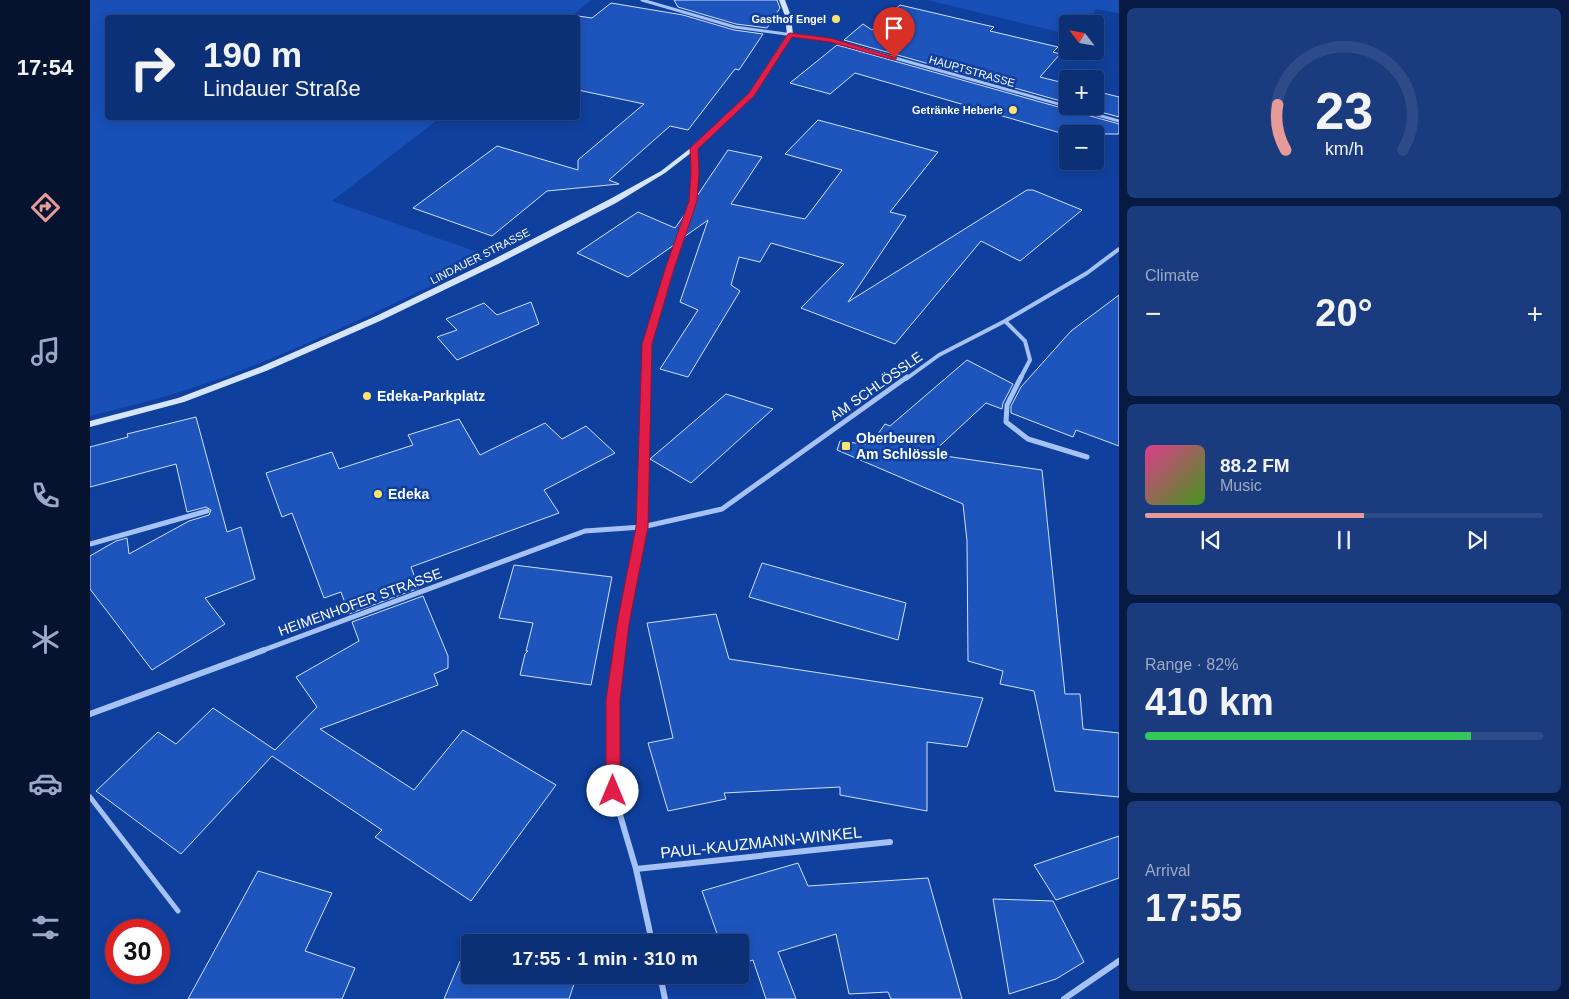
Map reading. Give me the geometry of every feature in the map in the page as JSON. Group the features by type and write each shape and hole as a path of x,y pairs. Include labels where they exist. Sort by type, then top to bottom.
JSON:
{"main road":[{"path":"782,0 788,16 790,35"},
{"name":"LINDAUER STRASSE","path":"90,424 181,400 263,369 378,319 495,262 613,200 663,172 694,148 752,94 790,35"}],"street":[{"name":"HAUPTSTRASSE","path":"642,0 734,27 830,40 1119,121"},
{"path":"650,934 636,869 613,791 613,700 623,624 642,527 647,344 669,269 693,201 694,148"},
{"name":"AM SCHLÖSSLE","path":"642,527 722,509 939,355 1005,321 1087,273 1119,249"},
{"path":"1005,321 1025,341 1030,360 1007,405 1006,422 1028,439 1087,457"},
{"path":"90,544 207,511"},
{"name":"HEIMENHOFER STRASSE","path":"90,714 585,531 642,527"},
{"name":"PAUL-KAUZMANN-WINKEL","path":"636,869 890,842"},
{"path":"1064,999 1119,961"},
{"path":"662,984 665,999"}],"lane":[{"path":"90,797 178,911"}],"shaded area":[{"path":"90,0 591,0 573,15 105,15 105,120 437,120 332,201 491,257 337,330 242,370 186,390 90,416"},
{"path":"927,0 1119,0 1119,13 1096,9 1092,15 1059,15 1059,32"}],"building":[{"path":"674,0 777,0 780,8 767,28 736,24 678,7"},
{"path":"611,3 683,15 734,30 763,34 739,70 735,69 688,130 670,126 609,180 619,184 547,191 492,236 413,208 497,146 578,170 578,160 644,104 580,90 580,16 592,18"},
{"path":"900,5 994,27 990,31 1058,47 1053,52 1059,55 1040,77 1059,82 1059,100 844,40 863,24 872,30"},
{"path":"837,45 1059,107 1059,115 1087,115 1119,124 1119,134 1104,134 1104,125 1059,125 1059,133 855,73 830,94 790,83"},
{"path":"1104,93 1119,97 1119,117 1104,113"},
{"path":"818,120 938,152 890,212 906,216 848,302 1027,190 1033,190 1082,210 1020,261 981,241 895,344 801,308 844,264 771,243 760,262 739,257 731,285 740,291 688,377 660,369 698,310 680,302 708,220 684,237 697,196 728,150 762,157 731,204 805,219 842,170 785,154"},
{"path":"638,212 675,228 685,214 674,245 628,277 577,253"},
{"path":"1119,295 1119,446 1076,430 1073,437 1011,413 1011,406 1021,387 1071,331"},
{"path":"531,302 539,324 457,360 437,337 457,330 446,319 484,303 497,315"},
{"path":"967,360 1013,384 1003,403 1002,409 986,403 931,454 1042,470 1065,694 1080,694 1083,729 1119,733 1119,797 1055,791 1034,691 1000,684 1003,671 968,661 967,541 963,504 837,450 840,441 870,445 885,424 890,426"},
{"path":"726,394 773,409 691,483 650,459"},
{"path":"196,417 227,532 241,527 255,579 205,598 225,624 152,670 90,589 90,556 116,541 127,538 129,554 189,521 209,515 211,510 206,507 187,512 176,464 90,487 90,447 128,437 127,434"},
{"path":"459,419 480,455 545,423 562,439 586,426 615,453 544,490 559,513 411,567 419,588 349,614 341,592 324,598 292,513 282,517 266,473 332,452 339,469 413,445 408,435"},
{"path":"762,563 906,603 898,640 749,597"},
{"path":"514,565 612,577 591,685 520,675 525,654 528,651 526,651 533,623 499,618"},
{"path":"423,596 448,656 448,668 434,674 438,685 320,729 414,790 463,730 556,785 471,901 375,837 382,830 272,756 181,854 96,791 158,732 176,744 213,708 275,750 317,707 296,677 359,641 352,622"},
{"path":"716,614 729,659 983,698 967,747 927,742 927,811 840,795 840,787 724,793 726,799 668,811 648,743 673,738 647,623"},
{"path":"1119,836 1119,878 1056,900 1034,865"},
{"path":"798,863 808,886 928,878 962,999 891,999 888,992 849,994 836,934 778,952 796,999 766,999 753,960 749,961 749,934 717,934 702,891"},
{"path":"258,871 332,893 305,951 355,968 342,999 188,999"},
{"path":"993,899 1053,901 1084,962 1056,979 1009,994"},
{"path":"460,961 461,984 574,984 569,999 444,999"}],"place":[{"name":"Gasthof Engel","path":"836,19"},
{"name":"Getränke Heberle","path":"1013,110"},
{"name":"Edeka-Parkplatz","path":"367,396"},
{"name":"Oberbeuren Am Schlössle","path":"846,446"},
{"name":"Edeka","path":"378,494"}],"route":[{"path":"613,791 613,700 623,624 642,527 647,344 669,269 693,201 694,148 752,94 790,35 830,40 894,58"}]}
